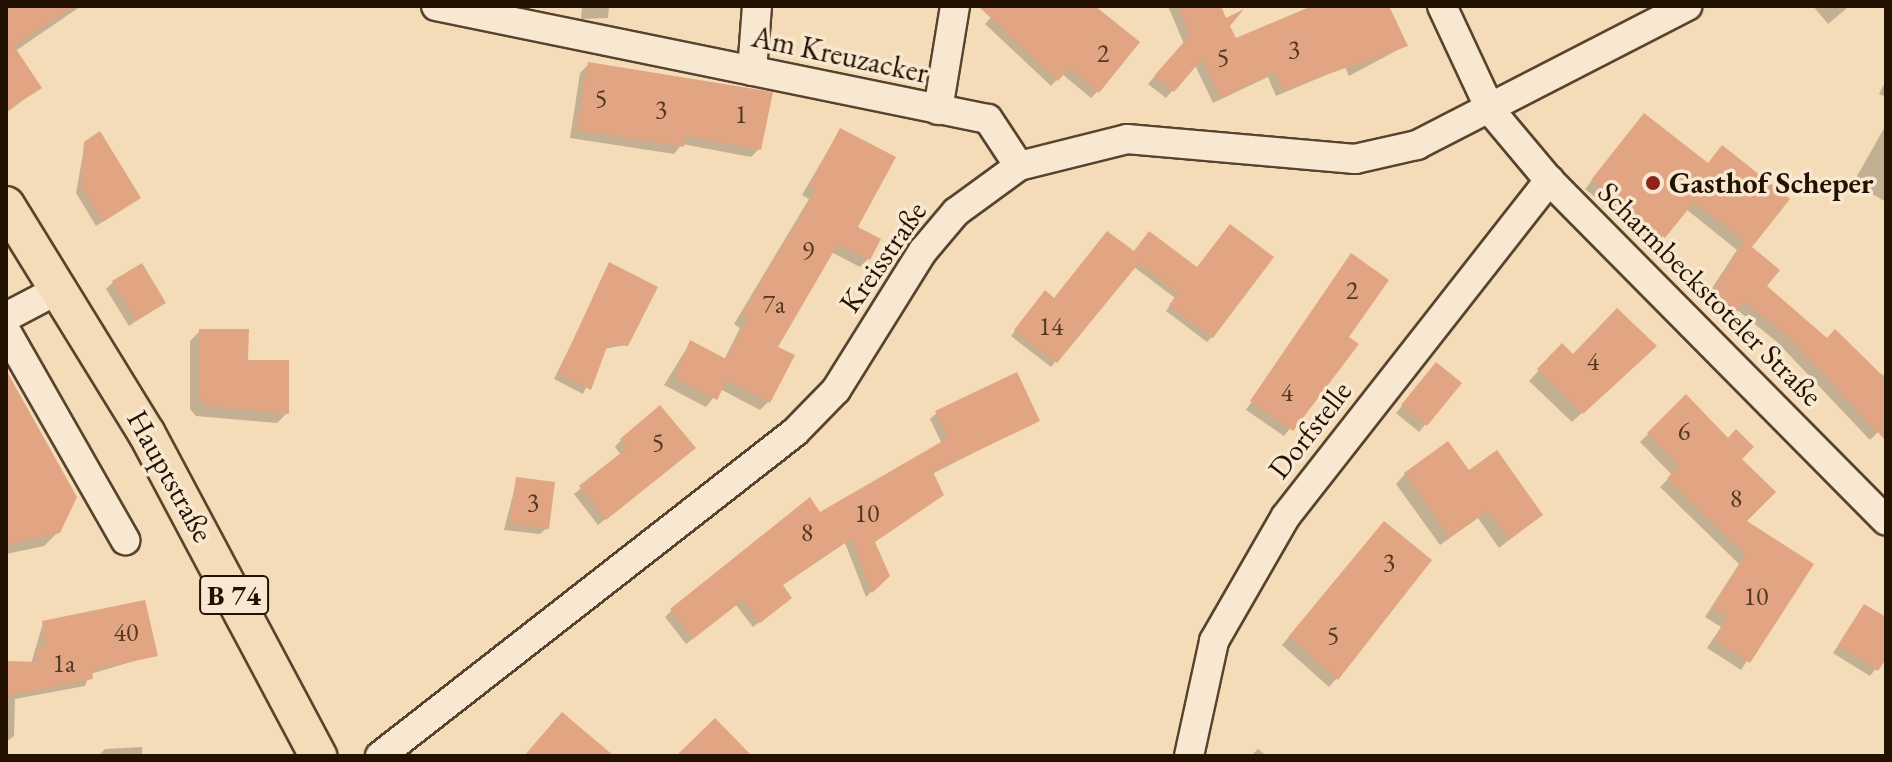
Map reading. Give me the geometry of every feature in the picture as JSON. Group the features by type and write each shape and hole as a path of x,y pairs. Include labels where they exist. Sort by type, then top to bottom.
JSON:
{"main road":[{"name":"Hauptstraße","path":"6,205 200,529 318,756"}],"street":[{"name":"Am Kreuzacker","path":"436,6 988,119 1019,166"},
{"path":"752,71 757,6"},
{"path":"938,110 955,6"},
{"name":"Scharmbeckstoteler Straße","path":"1442,6 1491,111 1549,180 1886,520"},
{"name":"Kreisstraße","path":"380,756 795,432 836,390 948,221 1019,166 1127,139 1355,159 1417,145 1491,111 1687,6"},
{"name":"Dorfstelle","path":"1189,756 1214,641 1286,516 1549,180"},
{"path":"6,317 59,289"},
{"path":"6,331 125,540"}],"building":[{"path":"6,6 75,6 14,46 42,88 6,111"},
{"path":"978,6 1095,6 1140,42 1099,93 1069,68 1058,81"},
{"path":"1178,6 1221,6 1226,18 1244,9 1230,26 1236,38 1312,6 1389,6 1408,46 1283,90 1275,72 1221,98 1202,59 1174,92 1154,76 1190,35"},
{"path":"588,62 773,92 761,150 686,136 684,147 577,130"},
{"path":"1644,113 1708,163 1722,145 1790,199 1752,247 1780,270 1767,286 1827,338 1835,329 1886,379 1886,441 1785,334 1744,302 1735,313 1710,294 1744,241 1694,202 1665,238 1591,180"},
{"path":"840,128 896,157 858,227 881,239 870,260 838,244 778,347 795,355 770,403 727,380 717,400 675,378 690,340 726,359 748,319 741,315 816,190 809,186"},
{"path":"100,131 141,198 103,222 81,186 84,142"},
{"path":"1230,224 1274,257 1213,338 1169,305 1178,293 1139,263 1057,363 1014,330 1045,290 1054,298 1107,231 1134,251 1149,231 1197,267"},
{"path":"1351,253 1389,280 1349,337 1359,344 1293,431 1250,401"},
{"path":"609,262 658,287 628,346 608,344 591,390 558,373"},
{"path":"142,263 166,303 136,321 112,281"},
{"path":"1617,308 1657,346 1583,414 1537,369 1562,343 1573,354"},
{"path":"199,329 249,329 248,360 289,360 289,414 206,406 199,398"},
{"path":"1436,362 1462,383 1427,426 1401,405"},
{"path":"6,370 77,497 60,533 6,545"},
{"path":"1017,372 1040,421 933,472 944,495 875,542 890,576 872,593 852,538 783,585 792,598 760,623 743,600 693,639 670,609 810,497 820,512 948,438 935,411"},
{"path":"1686,394 1728,438 1736,429 1754,447 1742,459 1776,492 1747,521 1814,564 1750,663 1714,640 1727,618 1712,608 1746,555 1667,478 1679,466 1647,433"},
{"path":"660,405 696,448 606,520 579,486 627,448 620,439"},
{"path":"1448,441 1469,470 1497,450 1543,515 1509,540 1488,511 1450,537 1404,473"},
{"path":"516,477 555,482 549,529 510,523"},
{"path":"1384,521 1432,560 1338,680 1289,636"},
{"path":"145,600 158,656 92,670 93,679 6,696 6,661 38,662 35,649 46,646 42,621"},
{"path":"1864,604 1886,617 1886,659 1878,671 1838,645"},
{"path":"562,712 614,756 524,756"},
{"path":"715,718 752,756 676,756"}],"place":[{"name":"Gasthof Scheper","path":"1653,183"}]}
